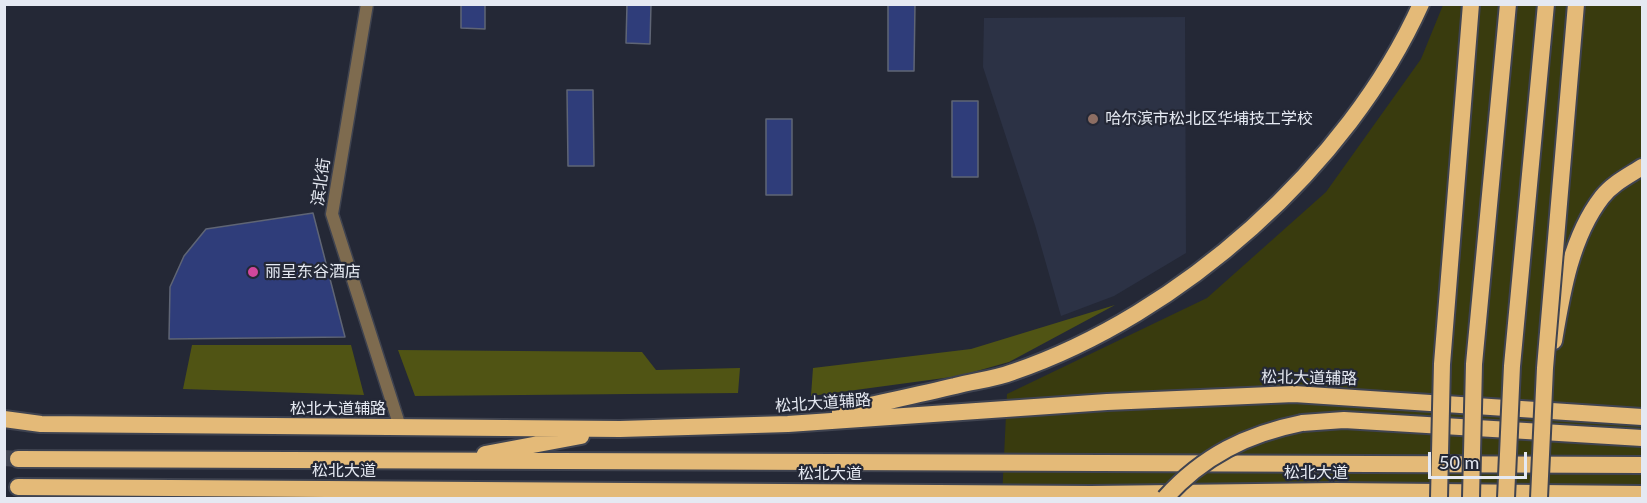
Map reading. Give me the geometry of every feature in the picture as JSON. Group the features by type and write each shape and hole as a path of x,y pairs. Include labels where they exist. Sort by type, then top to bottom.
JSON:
{"highway":[{"path":"788,424 1012,373 1095,338 1133,317 1210,263 1287,194 1357,111 1400,44 1421,4"},
{"path":"1439,498 1442,364 1471,4"},
{"path":"1470,498 1474,364 1508,4"},
{"path":"1506,498 1512,366 1546,4"},
{"path":"1539,498 1544,392 1576,4"},
{"path":"1544,392 1563,288 1589,216 1614,185 1642,167"},
{"name":"松北大道辅路","path":"4,419 41,424 620,429 788,424 1107,402 1294,394 1642,417"},
{"path":"1166,498 1191,471 1237,442 1302,423 1344,420 1642,438"},
{"path":"447,462 620,429"},
{"name":"松北大道","path":"18,459 1642,465"},
{"name":"松北大道","path":"18,487 1079,494 1337,491 1642,494"},
{"path":"472,490 510,498"}],"street":[{"name":"滨北街","path":"367,4 332,214 400,428"}],"shaded area":[{"path":"1443,5 1642,5 1642,498 1002,498 1007,394 1207,298 1326,192 1421,59"},
{"name":"哈尔滨市松北区华埔技工学校","path":"1185,17 1186,253 1114,296 1061,316 1035,225 983,67 984,18"}],"green space":[{"path":"1115,305 1009,362 959,376 811,396 813,368 971,349"},
{"path":"192,345 351,345 364,395 183,389"},
{"path":"398,350 642,352 656,370 740,368 738,393 415,396"}],"building":[{"path":"461,4 485,4 485,29 461,28"},
{"path":"627,4 651,4 650,44 626,43"},
{"path":"888,4 915,4 914,71 888,71"},
{"path":"567,90 593,90 594,166 568,166"},
{"path":"952,101 978,101 978,177 952,177"},
{"path":"766,119 792,119 792,195 766,195"},
{"name":"丽呈东谷酒店","path":"313,213 345,337 169,339 170,287 184,256 206,229"}],"tunnel":[{"path":"4,458 18,459"}],"place":[{"name":"哈尔滨市松北区华埔技工学校","path":"1093,119"},
{"name":"丽呈东谷酒店","path":"253,272"}]}
